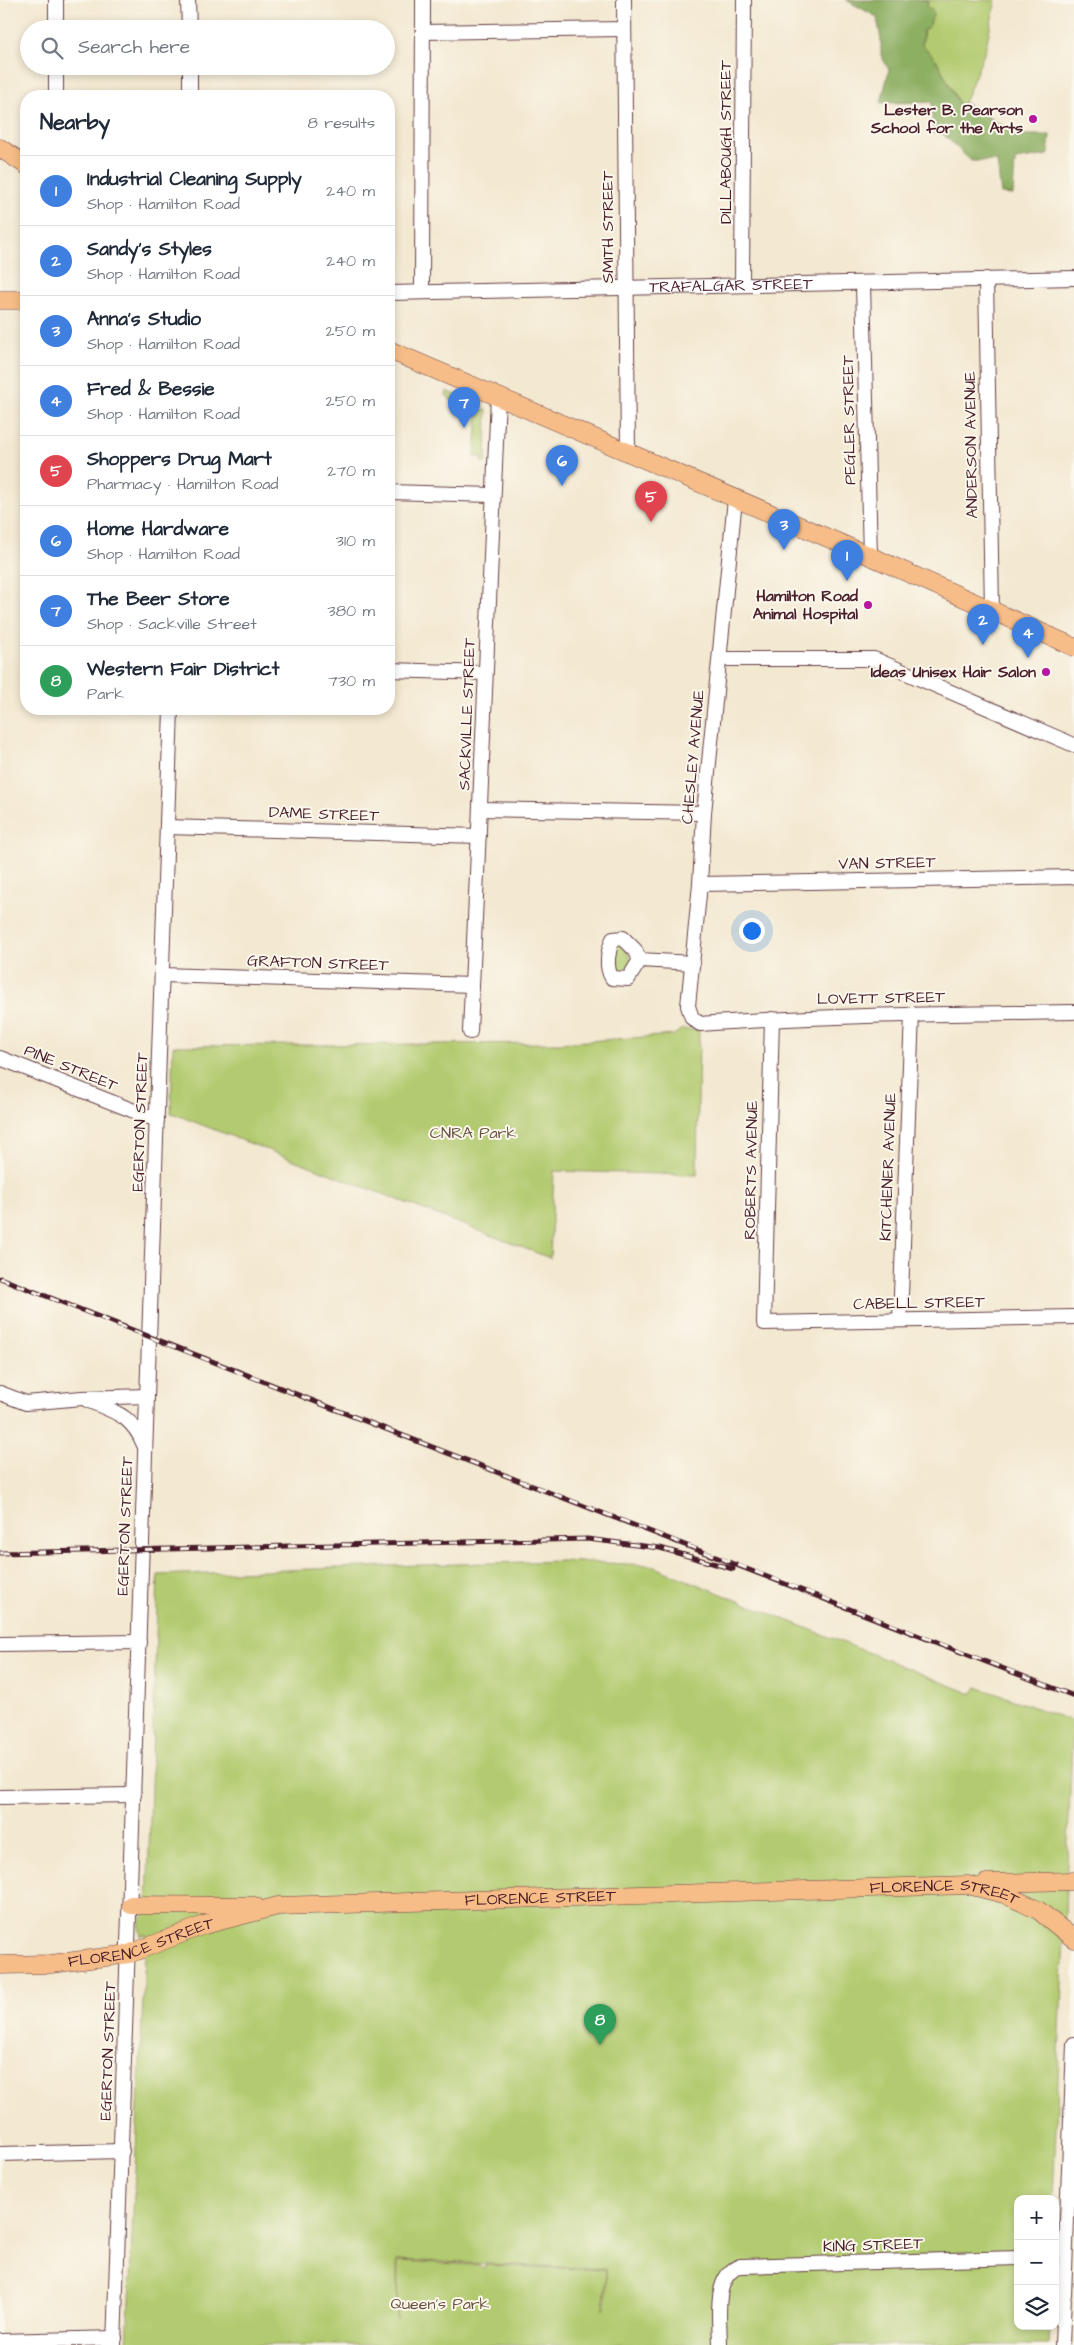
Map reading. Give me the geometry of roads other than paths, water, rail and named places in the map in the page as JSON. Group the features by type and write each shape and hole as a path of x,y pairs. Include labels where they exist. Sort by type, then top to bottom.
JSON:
{"main road":[{"path":"0,148 20,160"},
{"path":"0,300 20,300"},
{"path":"395,353 628,454 870,556 1074,646"},
{"path":"968,1885 1074,1881"},
{"name":"FLORENCE STREET","path":"0,1965 52,1964 129,1954 204,1925 278,1906 968,1885 1004,1894 1038,1910 1074,1938"},
{"path":"131,1905 278,1906"}],"street":[{"path":"56,0 56,20"},
{"path":"188,0 189,20"},
{"path":"422,292 423,0"},
{"name":"SMITH STREET","path":"624,0 628,454"},
{"name":"DILLABOUGH STREET","path":"742,284 744,0"},
{"path":"423,32 624,29"},
{"path":"56,75 56,90"},
{"path":"190,75 190,90"},
{"name":"TRAFALGAR STREET","path":"395,293 1074,278"},
{"name":"ANDERSON AVENUE","path":"986,279 992,610"},
{"name":"PEGLER STREET","path":"863,284 870,556"},
{"name":"SACKVILLE STREET","path":"470,1032 481,809 492,495 498,397"},
{"path":"395,492 492,495"},
{"name":"CHESLEY AVENUE","path":"692,1018 688,1006 700,884 704,812 735,499"},
{"path":"720,659 874,659 1074,745"},
{"path":"395,670 485,673"},
{"name":"EGERTON STREET","path":"115,2342 172,715"},
{"path":"481,809 704,812"},
{"name":"DAME STREET","path":"167,827 479,836"},
{"name":"VAN STREET","path":"700,884 1074,878"},
{"path":"640,960 693,963"},
{"name":"GRAFTON STREET","path":"162,975 472,985"},
{"name":"LOVETT STREET","path":"692,1018 700,1024 772,1019 912,1014 1074,1012"},
{"name":"KITCHENER AVENUE","path":"900,1320 912,1014"},
{"name":"ROBERTS AVENUE","path":"764,1323 772,1019"},
{"name":"PINE STREET","path":"0,1058 157,1120"},
{"name":"CABELL STREET","path":"764,1323 1074,1317"},
{"path":"0,1393 26,1403 82,1398 147,1396"},
{"path":"82,1398 123,1416 134,1425 145,1448"},
{"path":"0,1644 139,1642"},
{"path":"0,1797 134,1795"},
{"path":"1062,2345 1074,2044"},
{"path":"0,2154 122,2151"},
{"name":"KING STREET","path":"720,2345 721,2291 724,2280 730,2272 740,2266 1014,2258"},
{"path":"0,2341 115,2342"}],"railway":[{"path":"0,1278 1074,1696"},
{"path":"0,1553 587,1539 660,1548 733,1569"}],"place":[{"name":"Lester B. Pearson School for the Arts","path":"1033,119"},
{"name":"The Beer Store","path":"464,428"},
{"name":"Home Hardware","path":"562,486"},
{"name":"Shoppers Drug Mart","path":"651,522"},
{"name":"Anna's Studio","path":"784,550"},
{"name":"Industrial Cleaning Supply","path":"847,581"},
{"name":"Hamilton Road Animal Hospital","path":"868,605"},
{"name":"Sandy's Styles","path":"983,645"},
{"name":"Fred & Bessie","path":"1028,658"},
{"name":"Ideas Unisex Hair Salon","path":"1046,672"},
{"name":"Western Fair District","path":"600,2045"}],"park label":[{"name":"CNRA Park","path":"473,1133"},
{"name":"Queen's Park","path":"440,2304"}]}
